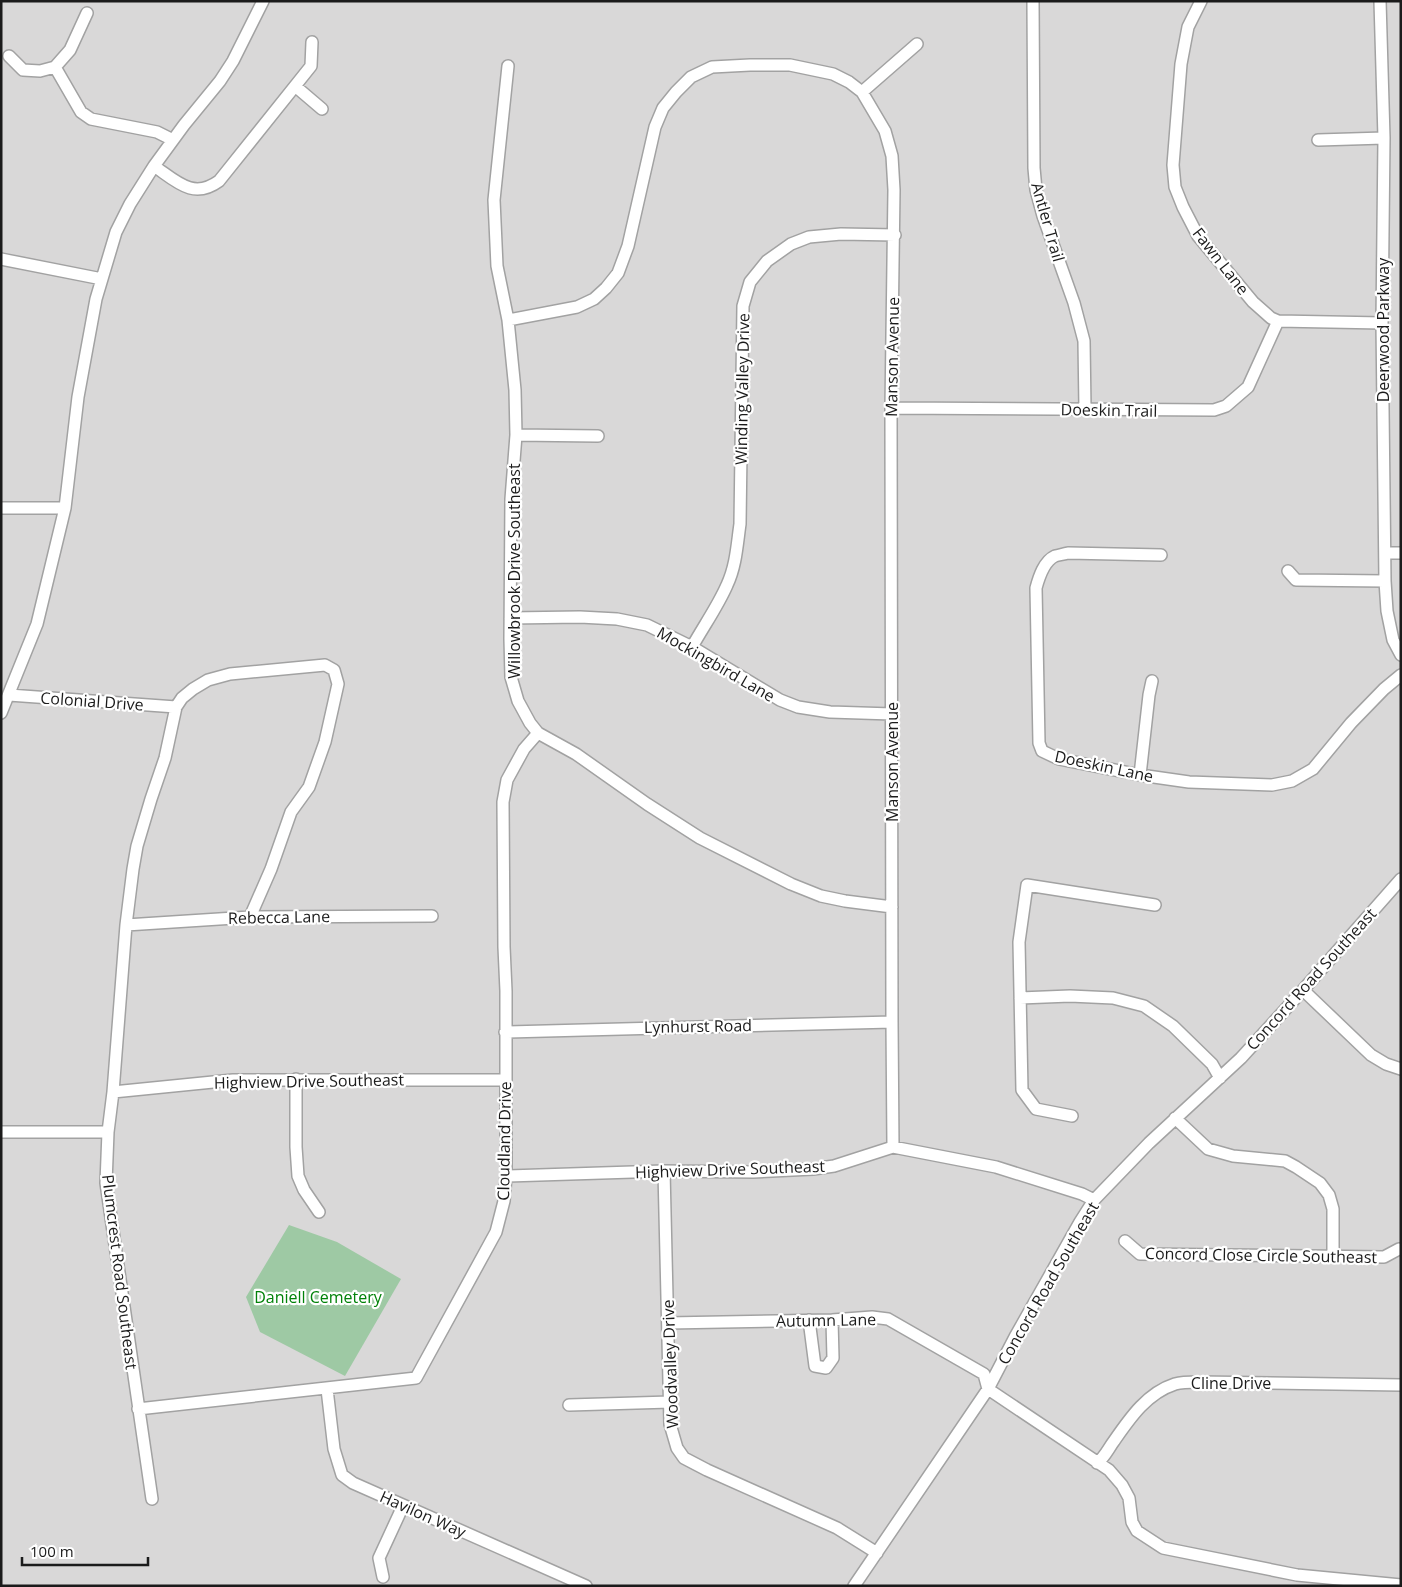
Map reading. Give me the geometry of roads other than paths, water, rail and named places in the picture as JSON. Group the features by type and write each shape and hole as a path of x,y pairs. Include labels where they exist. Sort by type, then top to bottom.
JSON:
{"street":[{"path":"1,713 37,624 65,508 78,396 96,299 116,232 130,204 154,166 220,81 233,61 263,1"},
{"name":"Antler Trail","path":"1033,1 1034,168 1036,190 1043,216 1074,303 1084,341 1084,409"},
{"name":"Fawn Lane","path":"1201,1 1188,27 1181,64 1172,165 1175,187 1198,236 1253,302 1271,318 1278,321"},
{"name":"Deerwood Parkway","path":"1380,1 1384,138 1382,323 1385,581 1387,611 1393,640 1401,655"},
{"path":"9,56 23,70 40,71 56,67 70,50 87,13"},
{"path":"154,166 187,188 202,189 211,187 219,181 311,66 312,42"},
{"path":"862,92 916,44"},
{"name":"Manson Avenue","path":"508,320 577,307 594,299 618,273 628,246 655,127 662,108 691,76 712,67 750,65 790,65 833,74 849,82 862,92 885,131 892,156 895,235 891,408 893,1147"},
{"name":"Willowbrook Drive Southeast","path":"508,66 494,200 496,266 508,320 515,390 516,435 511,499 511,677 523,713 538,733 576,754 647,804 700,838 791,884 821,896 892,907"},
{"path":"56,67 81,112 91,118 157,132 173,140"},
{"path":"295,86 322,109"},
{"path":"1318,140 1384,138"},
{"name":"Winding Valley Drive","path":"692,646 727,586 737,551 740,524 743,306 750,282 767,261 791,244 809,237 841,234 895,235"},
{"path":"1,259 102,279"},
{"path":"1278,321 1382,323"},
{"name":"Doeskin Trail","path":"891,408 1214,410 1226,406 1248,387 1278,321"},
{"path":"516,435 598,436"},
{"path":"1,508 65,508"},
{"name":"Doeskin Lane","path":"1161,555 1068,553 1054,557 1044,567 1036,588 1039,743 1042,751 1059,758 1140,775 1189,782 1272,785 1292,781 1313,769 1351,723 1384,689 1401,676"},
{"path":"1385,553 1401,553"},
{"path":"1288,571 1296,580 1385,581"},
{"name":"Mockingbird Lane","path":"510,618 580,617 631,621 647,625 692,646 780,700 798,707 830,712 892,714"},
{"path":"176,707 182,698 200,684 230,674 325,665 334,670 338,684 325,742 308,787 291,812 271,868 250,916"},
{"path":"1140,775 1152,681"},
{"name":"Colonial Drive","path":"8,695 176,707"},
{"name":"Plumcrest Road Southeast","path":"152,1499 106,1183 108,1132 132,869 137,846 165,758 176,707"},
{"name":"Cloudland Drive","path":"138,1409 416,1378 496,1232 504,1201 506,1176 506,1032 503,802 507,780 524,749 538,733"},
{"name":"Concord Road Southeast","path":"854,1586 988,1390 1015,1337 1094,1200 1175,1118 1247,1052 1401,879"},
{"path":"1072,1116 1036,1109 1022,1090 1019,942 1027,885 1155,906"},
{"name":"Rebecca Lane","path":"126,925 250,916 432,916"},
{"path":"1303,990 1371,1055 1386,1064 1401,1069"},
{"path":"1020,998 1070,996 1113,998 1144,1006 1173,1026 1212,1064 1220,1078"},
{"name":"Lynhurst Road","path":"506,1032 892,1022"},
{"path":"296,1079 298,1176 304,1190 319,1212"},
{"name":"Highview Drive Southeast","path":"113,1092 233,1080 506,1080"},
{"path":"1175,1118 1208,1149 1233,1156 1285,1161 1320,1183 1330,1195 1333,1210 1333,1257"},
{"path":"1,1132 108,1132"},
{"name":"Highview Drive Southeast","path":"506,1176 664,1171 753,1172 813,1169 834,1166 893,1147 996,1167 1082,1194 1094,1200"},
{"name":"Woodvalley Drive","path":"664,1171 670,1424 677,1448 684,1458 837,1528 877,1553"},
{"name":"Concord Close Circle Southeast","path":"1125,1241 1140,1254 1384,1257 1399,1249"},
{"name":"Autumn Lane","path":"668,1323 832,1320 872,1317 888,1319 984,1374 988,1390"},
{"path":"810,1320 815,1366 826,1368 832,1358 832,1320"},
{"name":"Cline Drive","path":"1097,1463 1103,1458 1137,1411 1150,1397 1176,1384 1198,1382 1401,1385"},
{"name":"Havilon Way","path":"327,1389 334,1449 342,1475 353,1483 403,1506 586,1586"},
{"path":"988,1390 1109,1470 1122,1485 1129,1498 1132,1522 1137,1531 1163,1548 1297,1575 1401,1586"},
{"path":"569,1405 670,1402"},
{"path":"383,1577 379,1558 403,1506"}],"park label":[{"name":"Daniell Cemetery","path":"318,1297"}]}
